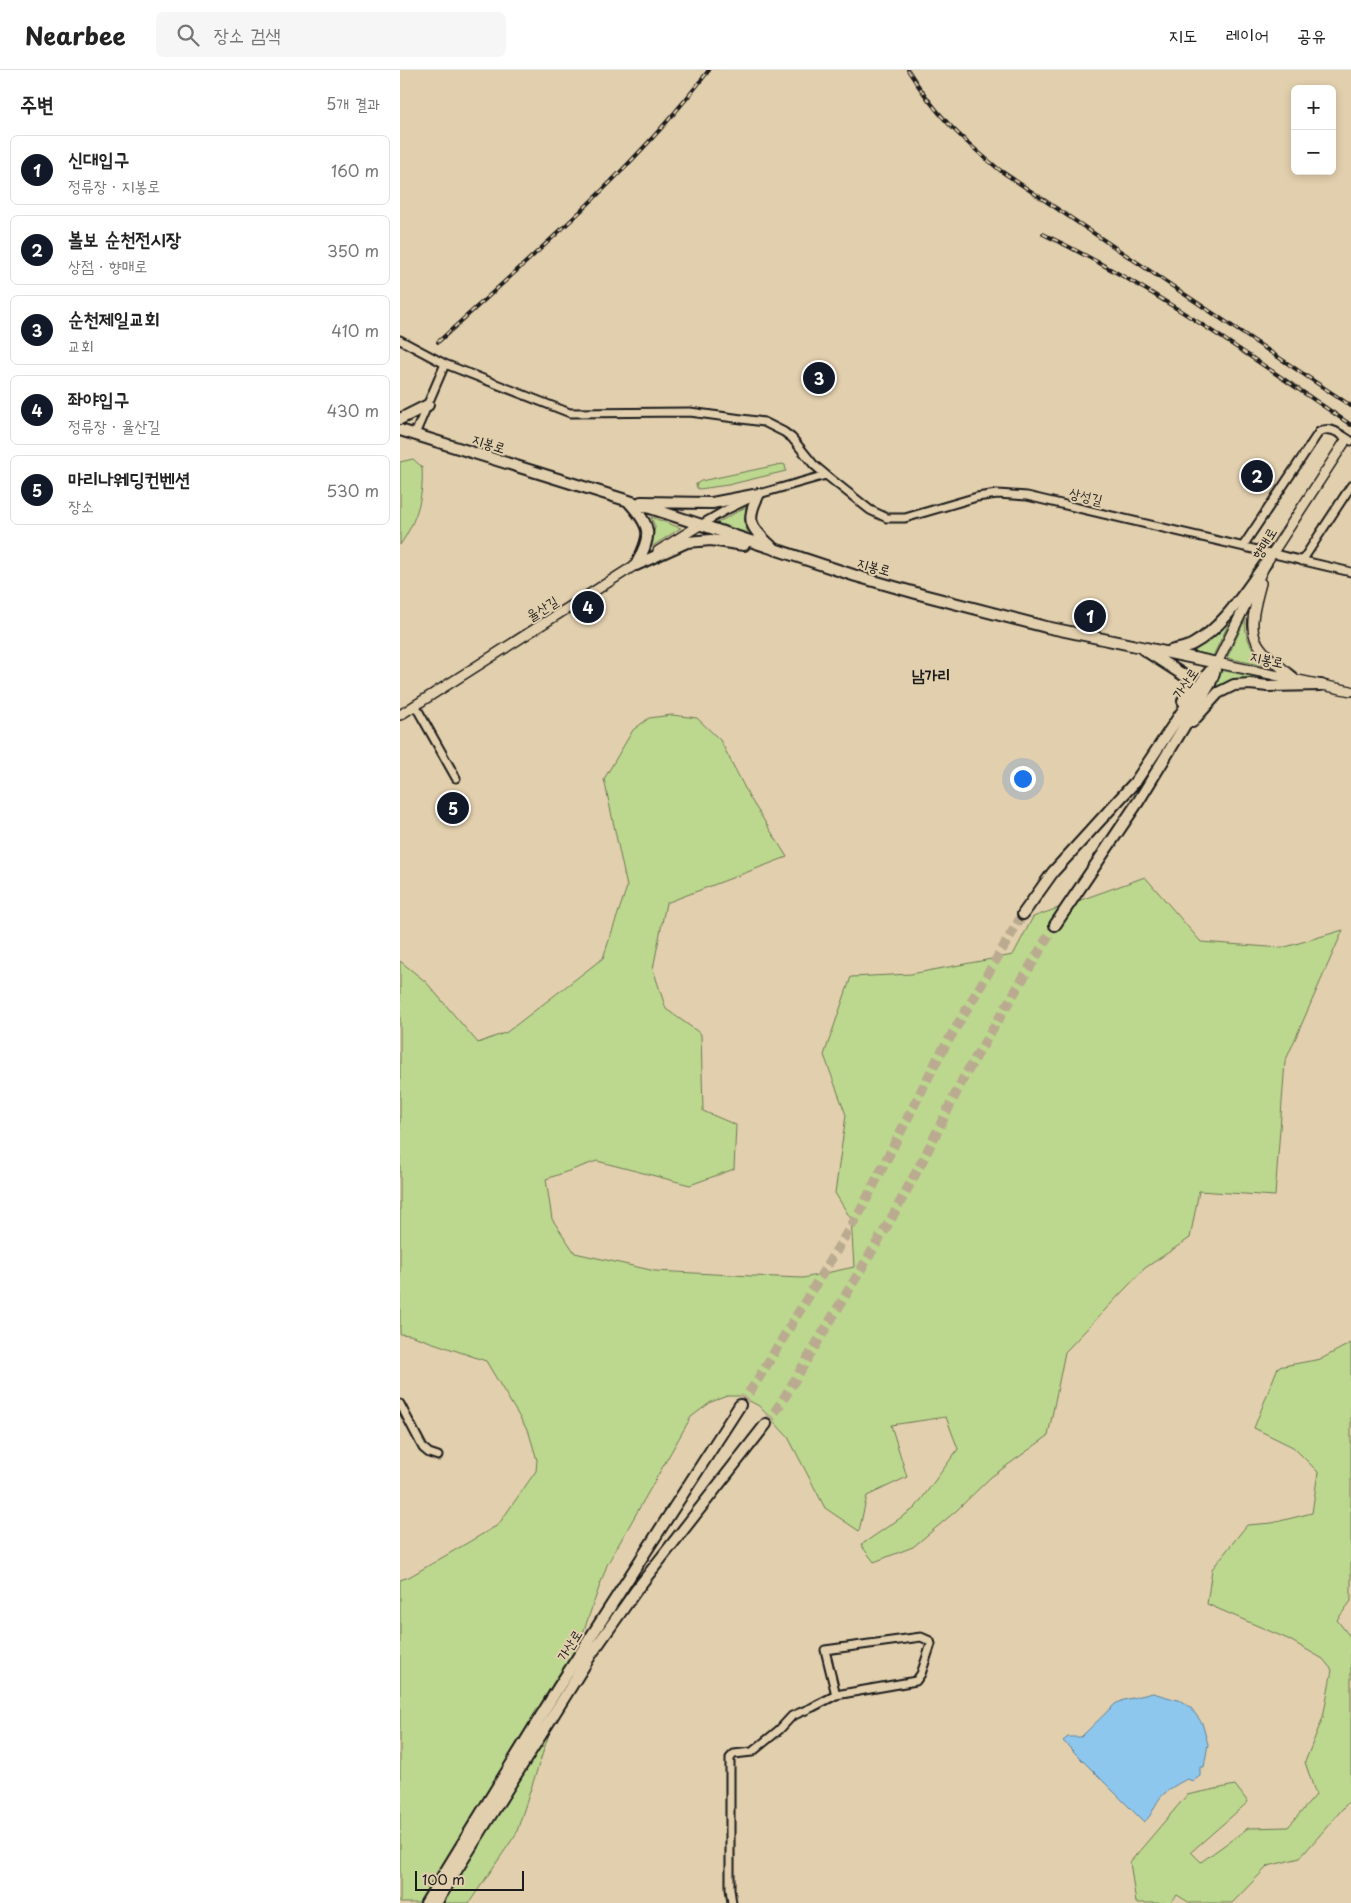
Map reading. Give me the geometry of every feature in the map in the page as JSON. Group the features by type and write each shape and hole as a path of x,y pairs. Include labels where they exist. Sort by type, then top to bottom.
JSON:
{"main road":[{"path":"400,419 428,405"},
{"name":"지봉로","path":"400,430 629,501 774,550 923,595 1046,627 1168,651 1217,663"},
{"path":"629,501 712,503 760,494"},
{"path":"760,494 750,513 753,528 774,550"},
{"path":"629,501 645,520 647,527 644,549 636,564"},
{"path":"636,564 675,546 700,540 774,550"},
{"path":"1168,651 1190,646 1205,637 1220,623 1266,563"},
{"path":"1136,645 1188,678 1187,694 1163,749"},
{"name":"가산로","path":"1023,914 1053,872 1163,749 1210,684 1217,663"},
{"path":"1163,749 1211,699 1226,688 1240,684 1268,686 1321,685"},
{"name":"가산로","path":"1055,925 1138,802 1163,749"},
{"name":"가산로","path":"426,1903 542,1712 740,1405"},
{"name":"가산로","path":"436,1903 592,1653 637,1589 766,1424"}],"street":[{"name":"상성길","path":"400,340 445,364 570,413 690,412 764,422 792,438 826,475 870,510 887,518 905,518 977,497 998,494 1027,496 1351,572"},
{"path":"415,434 445,364"},
{"path":"1243,546 1319,432 1325,428 1330,429 1347,442"},
{"name":"향매로","path":"1217,663 1266,563 1347,442"},
{"path":"700,525 760,494 826,475"},
{"path":"1302,561 1351,486"},
{"name":"율산길","path":"400,715 700,525"},
{"path":"1266,563 1253,612 1252,627 1255,641 1267,656 1295,679"},
{"name":"지봉로","path":"1217,663 1351,691"},
{"path":"415,705 456,778"},
{"path":"400,1404 423,1448 429,1453 438,1456"},
{"path":"732,1903 730,1889 730,1758 734,1754 752,1752 779,1730 792,1716 813,1708 836,1694 916,1680 921,1674 931,1644 930,1641 921,1637 825,1650 836,1694"}],"green space":[{"path":"413,459 422,467 422,488 415,517 400,545 400,462"},
{"path":"782,464 785,465 786,471 728,485 697,488 696,484 701,481"},
{"path":"746,507 744,523 748,533 717,523"},
{"path":"651,517 681,528 651,547 655,527"},
{"path":"1233,615 1213,656 1191,651 1217,633"},
{"path":"1246,618 1245,625 1248,639 1259,657 1270,667 1227,658"},
{"path":"1220,670 1270,680 1232,680 1218,688 1203,704"},
{"path":"672,715 697,718 720,740 750,798 787,857 666,903 653,969 666,1009 701,1034 703,1111 736,1125 734,1169 690,1185 597,1161 546,1179 552,1219 575,1253 655,1271 752,1276 803,1278 854,1267 851,1219 835,1193 846,1115 824,1055 851,977 911,974 1013,955 1033,917 1145,877 1201,942 1282,948 1343,930 1285,1062 1275,1196 1199,1191 1190,1238 1145,1268 1065,1352 1048,1436 991,1477 956,1511 913,1547 874,1562 861,1545 915,1508 958,1449 946,1417 891,1425 907,1477 867,1496 859,1531 825,1508 788,1437 759,1406 740,1396 727,1396 711,1402 691,1417 607,1565 516,1834 469,1903 400,1903 400,1580 409,1577 498,1525 536,1471 537,1460 529,1433 486,1361 410,1335 400,1334 400,961 426,982 478,1043 507,1032 603,958 627,887 604,779 633,730 649,718"},
{"path":"1351,1343 1351,1601 1337,1620 1351,1638 1351,1799 1300,1858 1268,1866 1232,1903 1190,1903 1177,1895 1170,1903 1136,1903 1130,1862 1187,1795 1235,1785 1248,1802 1191,1852 1201,1862 1248,1828 1288,1827 1316,1795 1305,1762 1323,1717 1332,1670 1323,1659 1288,1639 1207,1604 1212,1569 1247,1525 1272,1523 1312,1513 1318,1472 1293,1447 1254,1428 1278,1367 1321,1359"}],"water":[{"path":"1153,1693 1181,1701 1191,1708 1202,1723 1208,1744 1204,1767 1200,1767 1200,1776 1193,1781 1187,1779 1166,1792 1144,1822 1063,1741 1068,1737 1081,1737 1115,1704"}],"tunnel":[{"path":"1344,443 1351,431"},
{"path":"740,1405 755,1384 861,1210 938,1058 1023,914"},
{"path":"766,1424 781,1403 890,1221 964,1077 1055,925"}],"railway":[{"path":"438,342 545,245 614,178 679,107 709,70"},
{"path":"908,70 918,86 950,125 973,148 1001,171 1351,406"},
{"path":"1043,234 1083,254 1162,299 1351,425"}],"place":[{"name":"순천제일교회","path":"819,378"},
{"name":"볼보 순천전시장","path":"1257,476"},
{"name":"좌야입구","path":"588,607"},
{"name":"신대입구","path":"1090,616"},
{"name":"마리나웨딩컨벤션","path":"453,808"}],"district":[{"name":"남가리","path":"931,674"}]}
